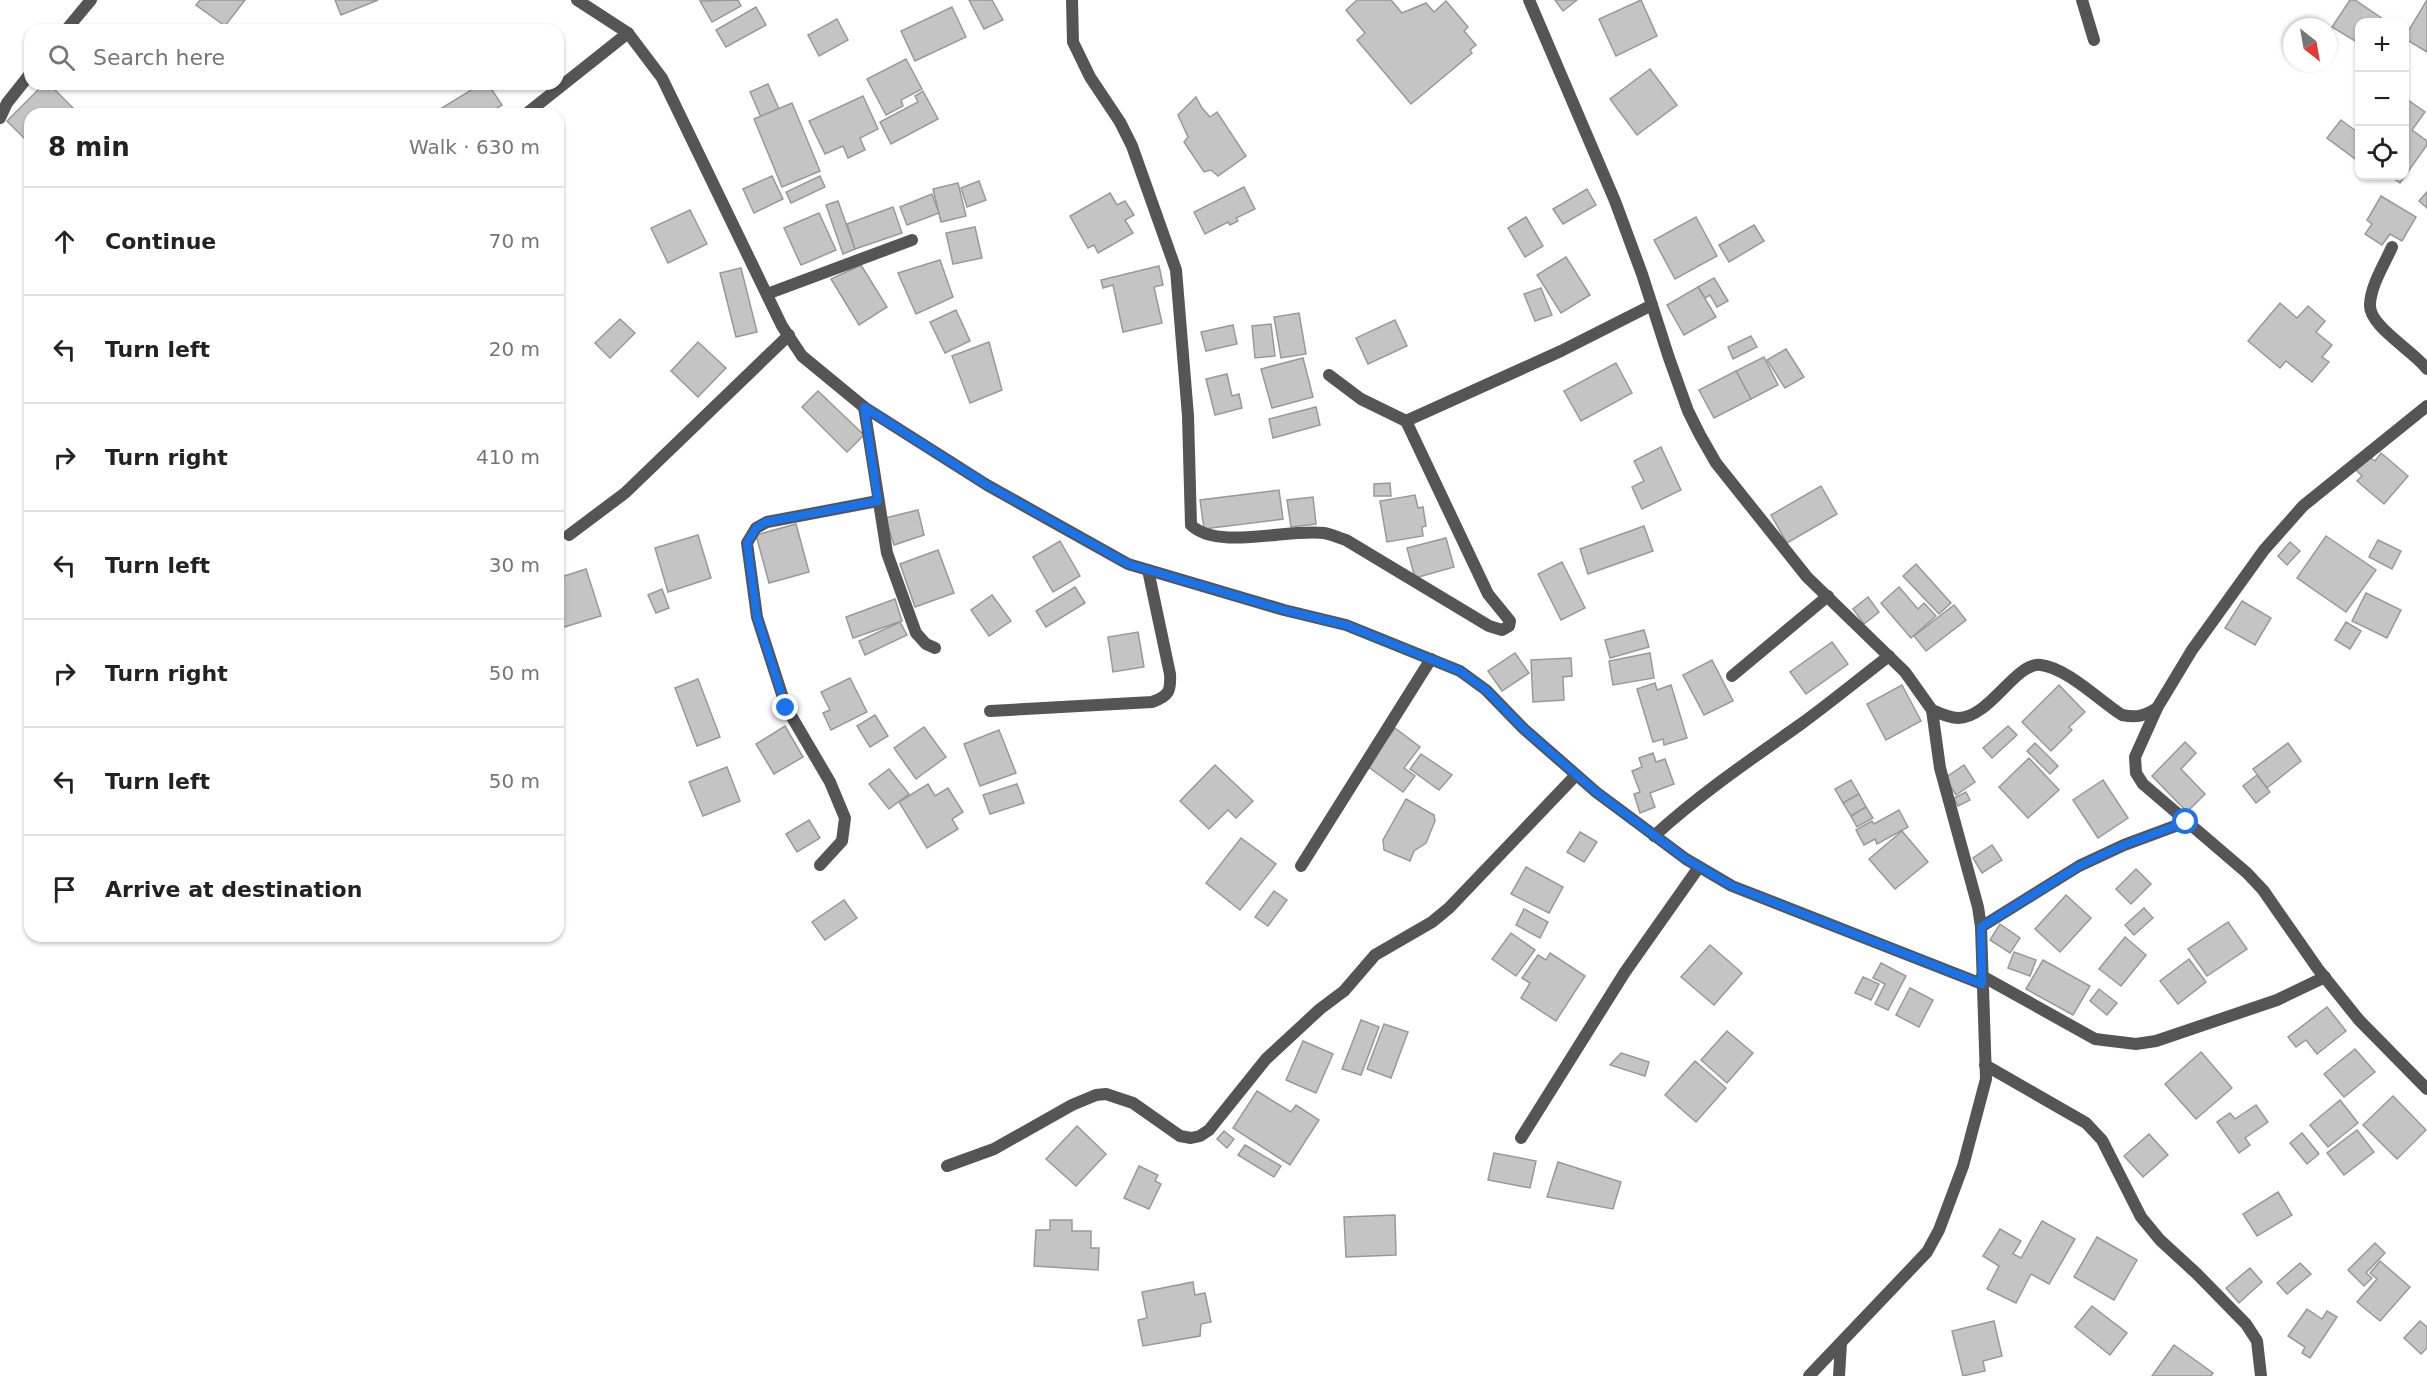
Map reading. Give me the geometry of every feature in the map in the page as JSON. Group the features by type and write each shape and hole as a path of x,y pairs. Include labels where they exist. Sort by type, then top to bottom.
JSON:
{"street":[{"path":"71,24 90,0"},
{"path":"577,0 628,33 662,78 767,294 802,356 864,407 987,485 1128,564 1284,610 1346,625 1460,671 1474,680 1576,775 1654,836 1699,867 1732,886 1982,980 2095,1039 2136,1044 2156,1041 2277,1000 2325,977"},
{"path":"1072,0 1073,42 1090,77 1120,122 1132,146 1176,270 1188,417 1191,525 1198,532 1227,537 1324,533 1346,540 1489,626 1502,630 1509,626 1510,621 1488,594 1406,421 1361,399 1329,375"},
{"path":"1529,0 1615,201 1688,411 1716,463 1807,577 1889,656 1920,690 1932,710 1940,768 1971,877 1981,927 1986,1078 1964,1166 1939,1230 1927,1252 1809,1376"},
{"path":"2082,0 2094,40"},
{"path":"564,84 628,33"},
{"path":"0,118 7,103 24,82"},
{"path":"534,108 556,90"},
{"path":"767,294 912,240"},
{"path":"2392,247 2372,291 2369,306 2375,321 2427,369"},
{"path":"1406,421 1540,360 1652,305"},
{"path":"569,536 625,492 789,335"},
{"path":"2427,406 2303,506 2264,550 2192,650 2157,708 2135,757 2134,766 2144,784 2247,873 2263,890 2325,977 2359,1020 2427,1089"},
{"path":"864,407 887,553 916,633 926,644 935,648"},
{"path":"820,865 842,841 845,818 830,782 786,708 757,617 747,543 756,528 766,522 878,501"},
{"path":"990,711 1152,702 1166,697 1171,689 1170,674 1148,570"},
{"path":"1732,676 1828,596"},
{"path":"1654,836 1682,810 1889,656"},
{"path":"1301,866 1431,659"},
{"path":"1932,710 1950,717 1970,716 1988,704 2028,667 2038,664 2062,672 2122,716 2134,718 2143,716 2157,708"},
{"path":"947,1166 994,1149 1072,1104 1096,1095 1113,1096 1133,1103 1180,1136 1191,1138 1209,1130 1266,1059 1320,1009 1344,991 1375,955 1432,922 1449,908 1576,775"},
{"path":"1981,927 2079,866 2124,845 2186,822"},
{"path":"1521,1138 1625,972 1699,867"},
{"path":"1985,1065 2086,1123 2102,1140 2141,1216 2160,1240 2246,1324 2257,1341 2261,1376"},
{"path":"1839,1376 1840,1343"}],"building":[{"path":"200,0 245,0 227,24 222,24 196,5"},
{"path":"335,0 378,0 341,15"},
{"path":"738,0 741,6 712,22 700,1"},
{"path":"969,0 992,0 1003,20 984,29"},
{"path":"1357,0 1391,0 1402,13 1426,3 1434,12 1446,1 1468,27 1464,31 1476,45 1470,50 1472,53 1411,104 1357,40 1365,33 1346,10"},
{"path":"1555,0 1577,0 1563,11"},
{"path":"1641,0 1657,36 1616,56 1599,19"},
{"path":"2350,0 2355,0 2382,18 2355,18 2355,41 2337,30 2337,20"},
{"path":"2427,0 2427,52 2409,41 2409,30"},
{"path":"756,7 766,25 726,47 716,30"},
{"path":"952,7 966,37 915,61 901,31"},
{"path":"837,19 848,40 819,56 808,35"},
{"path":"906,59 922,89 901,100 903,106 886,115 867,79"},
{"path":"1650,69 1677,105 1637,135 1610,99"},
{"path":"768,84 779,109 761,117 750,92"},
{"path":"38,90 55,90 73,108 24,108 24,138 7,121"},
{"path":"471,90 492,90 502,105 497,108 442,108"},
{"path":"923,91 938,119 891,144 880,122 918,102 915,96"},
{"path":"863,96 878,129 860,138 865,150 848,158 843,146 825,154 809,121"},
{"path":"1196,97 1210,117 1217,112 1246,156 1218,176 1211,170 1204,172 1184,142 1188,137 1178,115"},
{"path":"2409,101 2425,112 2412,130 2427,141 2427,145 2409,170"},
{"path":"792,103 820,171 782,187 754,119"},
{"path":"2341,120 2355,130 2355,159 2327,138"},
{"path":"772,176 783,199 754,213 743,189"},
{"path":"820,176 825,187 791,203 786,192"},
{"path":"979,181 986,200 967,207 961,188"},
{"path":"958,183 966,216 941,222 933,189"},
{"path":"1244,187 1255,209 1236,218 1238,221 1230,225 1228,222 1205,234 1194,212"},
{"path":"1587,189 1596,205 1563,224 1553,209"},
{"path":"2427,192 2427,208 2419,201"},
{"path":"1110,193 1117,205 1125,201 1134,215 1125,220 1133,233 1098,253 1094,245 1088,248 1070,216"},
{"path":"932,194 939,213 907,225 900,207"},
{"path":"2381,196 2416,217 2402,241 2390,234 2382,245 2365,234 2372,224 2367,220"},
{"path":"838,201 855,249 843,254 826,205"},
{"path":"893,207 902,233 855,249 847,224"},
{"path":"690,210 707,244 668,263 651,228"},
{"path":"819,213 836,250 801,265 784,228"},
{"path":"1526,217 1543,246 1525,257 1508,228"},
{"path":"1696,217 1717,256 1675,279 1654,240"},
{"path":"1754,225 1764,241 1729,262 1719,245"},
{"path":"975,227 982,258 953,264 946,233"},
{"path":"1566,257 1590,295 1561,313 1537,275"},
{"path":"940,260 953,297 916,314 898,273"},
{"path":"861,265 887,307 859,325 831,279"},
{"path":"1159,266 1163,285 1154,287 1162,323 1123,332 1113,285 1103,288 1101,280"},
{"path":"741,268 757,332 736,337 720,273"},
{"path":"1714,278 1728,301 1717,307 1710,295 1705,298 1698,287"},
{"path":"1698,287 1716,317 1684,335 1667,305"},
{"path":"1541,288 1552,315 1535,321 1524,294"},
{"path":"2280,303 2297,318 2308,306 2325,321 2316,332 2332,345 2322,357 2329,362 2312,382 2286,361 2280,368 2248,341"},
{"path":"956,310 970,341 945,353 930,322"},
{"path":"1299,313 1306,354 1281,358 1274,317"},
{"path":"620,319 635,333 610,358 595,343"},
{"path":"1395,320 1407,346 1368,364 1356,338"},
{"path":"1271,324 1275,356 1255,358 1252,326"},
{"path":"1233,325 1237,344 1206,351 1201,332"},
{"path":"1751,336 1757,347 1733,359 1728,347"},
{"path":"698,342 726,368 698,397 671,371"},
{"path":"989,342 1002,390 970,403 952,356"},
{"path":"1786,349 1804,377 1785,388 1767,360"},
{"path":"1764,357 1778,385 1751,399 1736,371"},
{"path":"1303,358 1313,397 1272,408 1261,369"},
{"path":"1616,363 1632,393 1581,421 1564,391"},
{"path":"1736,371 1751,399 1714,418 1699,390"},
{"path":"1227,374 1232,396 1239,394 1242,408 1215,415 1206,379"},
{"path":"818,391 864,435 847,452 802,407"},
{"path":"1316,407 1320,425 1273,438 1269,419"},
{"path":"1661,447 1681,490 1642,509 1632,487 1644,481 1634,461"},
{"path":"2381,453 2408,476 2384,504 2357,481 2362,476 2356,470 2368,456 2375,461"},
{"path":"1390,483 1391,496 1374,496 1374,484"},
{"path":"1821,486 1837,514 1787,543 1771,515"},
{"path":"1279,490 1283,519 1204,529 1200,500"},
{"path":"1415,495 1418,508 1423,507 1426,526 1422,527 1423,536 1387,542 1380,501"},
{"path":"1313,497 1316,524 1291,527 1287,500"},
{"path":"918,510 924,535 894,545 885,518"},
{"path":"796,524 809,572 769,583 756,535"},
{"path":"1644,526 1653,551 1588,574 1580,549"},
{"path":"698,535 711,578 668,592 655,548"},
{"path":"2326,536 2376,570 2346,612 2297,578"},
{"path":"1446,538 1454,567 1415,578 1407,548"},
{"path":"2378,540 2401,551 2392,569 2369,557"},
{"path":"1060,541 1080,576 1053,592 1033,557"},
{"path":"2290,542 2300,551 2287,565 2278,556"},
{"path":"938,550 954,593 915,607 900,564"},
{"path":"1562,562 1585,608 1561,620 1538,574"},
{"path":"1916,564 1951,603 1939,614 1903,576"},
{"path":"586,569 601,616 564,627 564,576"},
{"path":"1075,587 1085,603 1046,627 1036,611"},
{"path":"1899,587 1918,609 1924,603 1936,616 1911,638 1881,603"},
{"path":"662,589 669,608 656,613 648,595"},
{"path":"2366,593 2401,610 2387,638 2352,621"},
{"path":"992,595 1011,621 989,636 971,610"},
{"path":"1868,597 1879,612 1864,624 1853,609"},
{"path":"895,599 902,621 853,638 846,617"},
{"path":"2242,601 2271,618 2255,645 2225,628"},
{"path":"1954,605 1966,620 1926,651 1914,636"},
{"path":"900,622 907,635 865,655 859,641"},
{"path":"2346,622 2361,631 2350,649 2335,640"},
{"path":"1644,630 1649,647 1610,658 1605,640"},
{"path":"1138,632 1144,667 1113,672 1108,637"},
{"path":"1832,642 1848,664 1806,694 1790,672"},
{"path":"1515,653 1529,673 1502,691 1488,671"},
{"path":"1650,653 1654,678 1613,685 1609,661"},
{"path":"1571,658 1572,676 1563,677 1564,700 1533,702 1531,660"},
{"path":"1712,660 1733,701 1704,715 1683,675"},
{"path":"850,678 867,712 831,730 823,713 830,710 821,692"},
{"path":"698,679 720,737 697,746 675,688"},
{"path":"1655,683 1657,690 1671,685 1687,738 1664,745 1663,739 1653,742 1637,689"},
{"path":"1902,685 1921,721 1886,740 1867,704"},
{"path":"2059,685 2085,712 2069,727 2072,730 2051,751 2022,722"},
{"path":"875,715 888,736 870,747 857,726"},
{"path":"785,726 803,757 774,774 756,744"},
{"path":"2008,726 2017,735 1992,758 1983,748"},
{"path":"924,727 946,757 916,779 894,748"},
{"path":"1395,728 1420,747 1404,768 1415,776 1403,792 1367,766"},
{"path":"999,730 1016,773 980,786 964,744"},
{"path":"2185,742 2196,753 2181,769 2205,794 2187,812 2152,776"},
{"path":"2035,743 2058,766 2050,774 2027,751"},
{"path":"2288,743 2301,761 2267,788 2253,769"},
{"path":"1653,753 1656,762 1665,759 1674,784 1650,793 1655,807 1640,813 1634,794 1640,792 1632,771 1642,767 1639,758"},
{"path":"1421,754 1452,775 1439,790 1410,769"},
{"path":"2029,758 2059,790 2028,818 1999,787"},
{"path":"1215,765 1253,801 1236,818 1228,810 1209,829 1180,801"},
{"path":"1964,765 1975,782 1956,795 1945,778"},
{"path":"727,767 740,801 703,816 689,782"},
{"path":"889,769 909,794 889,809 869,784"},
{"path":"2257,775 2270,792 2256,803 2243,786"},
{"path":"1851,780 1859,794 1843,803 1835,789"},
{"path":"2103,780 2128,818 2098,838 2073,800"},
{"path":"928,784 935,796 948,788 963,812 952,819 958,829 927,848 899,802"},
{"path":"1017,784 1024,803 990,814 983,795"},
{"path":"1966,792 1970,800 1958,806 1954,798"},
{"path":"1859,794 1866,807 1851,816 1843,803"},
{"path":"1406,799 1434,815 1435,821 1426,843 1414,851 1410,861 1384,850 1383,840"},
{"path":"1866,807 1873,818 1857,827 1851,816"},
{"path":"1899,810 1908,827 1877,844 1875,839 1864,845 1856,830 1872,821 1874,824"},
{"path":"809,820 820,838 797,852 786,834"},
{"path":"1902,831 1928,862 1895,889 1869,859"},
{"path":"1580,832 1597,842 1584,862 1567,852"},
{"path":"1241,838 1276,864 1240,910 1206,883"},
{"path":"1992,845 2002,860 1982,873 1973,858"},
{"path":"1526,867 1563,887 1549,913 1511,894"},
{"path":"2136,869 2151,884 2131,904 2116,889"},
{"path":"1274,891 1287,900 1268,926 1255,917"},
{"path":"2066,895 2091,918 2060,952 2035,929"},
{"path":"844,900 857,918 825,940 812,922"},
{"path":"2144,908 2153,918 2134,935 2125,925"},
{"path":"1524,909 1548,922 1540,938 1516,925"},
{"path":"2228,922 2247,949 2207,976 2188,949"},
{"path":"2000,924 2020,938 2010,953 1990,940"},
{"path":"1511,933 1535,950 1516,976 1492,959"},
{"path":"2125,937 2146,955 2121,986 2099,969"},
{"path":"1710,945 1742,973 1714,1005 1681,977"},
{"path":"2014,952 2036,960 2030,976 2008,968"},
{"path":"1550,953 1585,976 1556,1021 1521,998 1530,983 1522,978 1538,955 1546,960"},
{"path":"2189,959 2206,982 2178,1004 2160,981"},
{"path":"2043,960 2090,986 2073,1015 2026,989"},
{"path":"1881,963 1906,976 1888,1010 1875,1004 1885,984 1873,978"},
{"path":"1863,977 1879,984 1871,1000 1855,993"},
{"path":"1910,988 1933,1000 1919,1027 1896,1015"},
{"path":"2099,989 2117,1003 2107,1015 2090,1001"},
{"path":"2327,1007 2346,1031 2317,1054 2306,1040 2296,1047 2288,1037"},
{"path":"1361,1020 1379,1027 1361,1075 1342,1069"},
{"path":"1384,1024 1408,1032 1391,1078 1367,1069"},
{"path":"1727,1031 1753,1053 1727,1083 1701,1060"},
{"path":"1303,1041 1333,1054 1316,1093 1286,1080"},
{"path":"2355,1049 2375,1072 2344,1097 2324,1074"},
{"path":"2201,1052 2232,1088 2196,1119 2165,1084"},
{"path":"1621,1053 1649,1062 1645,1076 1610,1065"},
{"path":"1695,1061 1726,1088 1696,1122 1665,1095"},
{"path":"1257,1091 1291,1112 1296,1105 1319,1120 1290,1165 1233,1128"},
{"path":"2393,1096 2426,1130 2397,1159 2363,1125"},
{"path":"2340,1100 2358,1123 2328,1147 2310,1125"},
{"path":"2256,1105 2268,1122 2245,1138 2250,1145 2239,1153 2217,1122 2230,1113 2235,1119"},
{"path":"1077,1126 1106,1154 1076,1186 1046,1159"},
{"path":"2357,1130 2374,1152 2344,1175 2327,1153"},
{"path":"1224,1131 1234,1139 1227,1148 1217,1139"},
{"path":"2302,1133 2319,1154 2307,1164 2290,1143"},
{"path":"2149,1134 2168,1155 2143,1177 2124,1156"},
{"path":"1245,1145 1281,1166 1274,1177 1238,1155"},
{"path":"1494,1153 1536,1161 1530,1188 1488,1180"},
{"path":"1558,1162 1621,1182 1613,1209 1547,1197"},
{"path":"1139,1166 1158,1175 1155,1181 1161,1184 1149,1209 1124,1198"},
{"path":"2278,1192 2292,1215 2257,1236 2243,1214"},
{"path":"1395,1215 1396,1255 1346,1257 1344,1217"},
{"path":"1050,1220 1072,1220 1072,1231 1091,1231 1091,1248 1099,1248 1098,1270 1034,1266 1036,1230 1050,1230"},
{"path":"2042,1221 2075,1239 2049,1284 2031,1274 2016,1303 1987,1289 1999,1266 1983,1256 2000,1229 2021,1241 2013,1254 2021,1258"},
{"path":"2097,1237 2137,1260 2114,1300 2074,1277"},
{"path":"2375,1243 2385,1253 2366,1273 2372,1278 2364,1286 2348,1270"},
{"path":"2380,1261 2410,1287 2380,1321 2357,1302 2377,1279 2370,1273"},
{"path":"2300,1263 2311,1274 2287,1294 2277,1283"},
{"path":"2250,1268 2262,1282 2239,1303 2226,1288"},
{"path":"1193,1282 1195,1295 1205,1293 1211,1322 1201,1324 1200,1336 1143,1346 1138,1320 1147,1318 1142,1292"},
{"path":"2092,1306 2127,1333 2110,1355 2075,1327"},
{"path":"2307,1309 2322,1319 2327,1311 2337,1317 2310,1358 2302,1353 2305,1347 2288,1336"},
{"path":"1994,1321 2002,1356 1983,1361 1985,1371 1963,1376 1952,1331"},
{"path":"2420,1321 2427,1327 2427,1348 2421,1354 2404,1338"},
{"path":"2174,1345 2213,1373 2211,1376 2152,1376"}],"route":[{"path":"786,708 757,617 747,543 756,528 766,522 787,516 878,501 864,407 987,485 1128,564 1284,610 1346,625 1460,671 1486,690 1524,729 1596,792 1686,859 1732,886 1982,984 1981,927 2079,866 2124,845 2186,822"}]}
